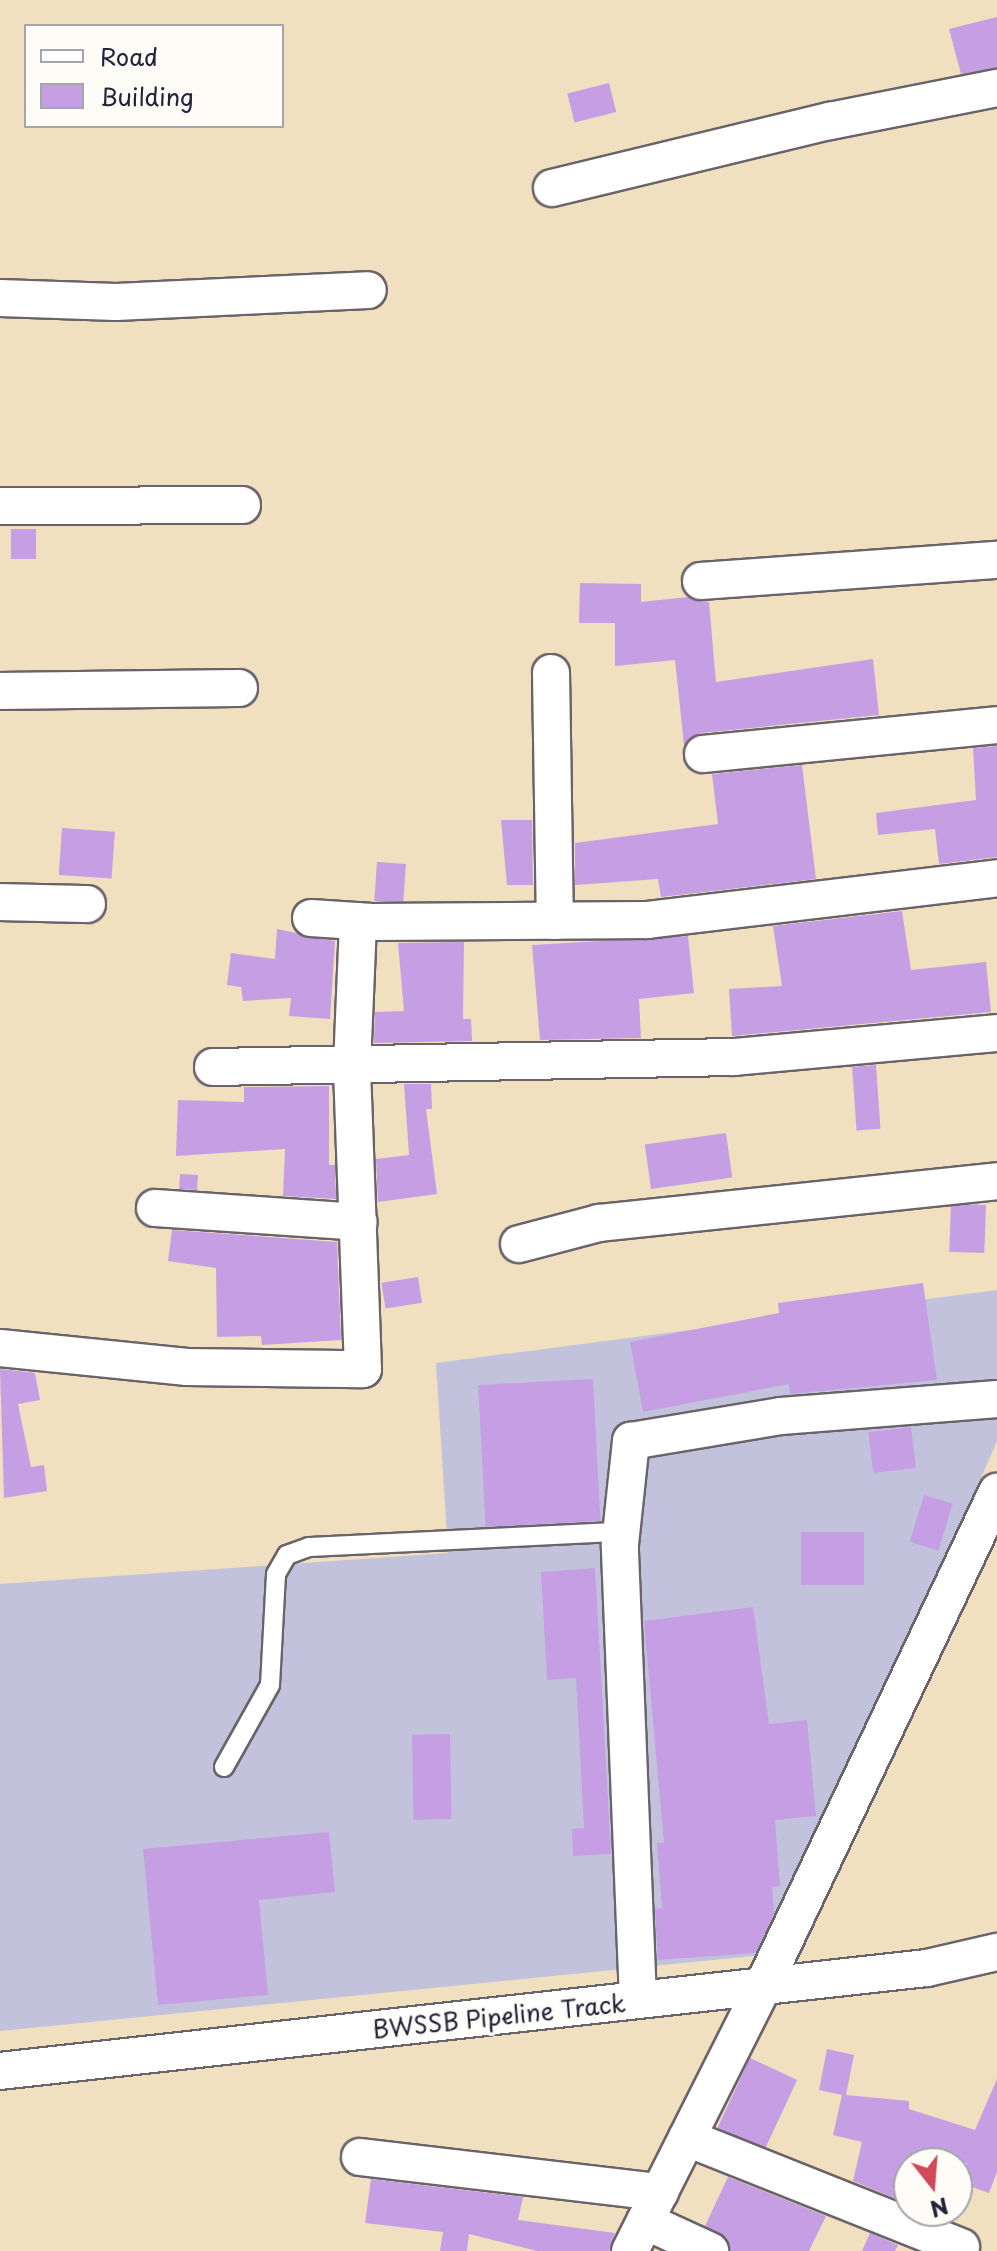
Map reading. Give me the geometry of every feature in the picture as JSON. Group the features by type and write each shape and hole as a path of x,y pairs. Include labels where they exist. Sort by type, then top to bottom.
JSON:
{"street":[{"path":"552,188 830,121 997,88"},
{"path":"0,298 116,302 368,290"},
{"path":"0,506 242,505"},
{"path":"701,581 997,560"},
{"path":"551,673 555,921"},
{"path":"0,691 239,688"},
{"path":"703,754 997,725"},
{"path":"311,918 358,921 647,920 997,878"},
{"path":"0,902 87,904"},
{"path":"0,1348 187,1367 363,1369 352,1066 358,921"},
{"path":"213,1067 734,1057 997,1033"},
{"path":"519,1244 599,1223 997,1181"},
{"path":"155,1208 359,1222"},
{"path":"638,2000 621,1532 631,1441 781,1416 997,1399"},
{"path":"645,2221 763,1986 997,1492"},
{"name":"BWSSB Pipeline Track","path":"0,2071 927,1968 997,1952"},
{"path":"687,2138 961,2247"},
{"path":"360,2157 645,2221 710,2251"}],"lane":[{"path":"224,1767 270,1685 276,1574 287,1555 309,1547 621,1532"}],"shaded area":[{"path":"997,1290 997,1441 775,1954 0,2031 0,1584 448,1553 436,1363"}],"building":[{"path":"997,17 997,68 961,74 949,29"},
{"path":"609,83 616,112 575,123 567,93"},
{"path":"11,529 36,529 36,559 11,559"},
{"path":"580,583 641,584 641,602 688,597 709,602 716,682 873,659 879,715 701,733 684,745 675,660 615,666 615,623 579,623"},
{"path":"997,746 997,857 939,864 935,829 878,835 876,813 976,800 973,748"},
{"path":"802,765 816,879 661,897 658,879 575,885 575,843 718,824 712,774"},
{"path":"501,820 532,820 533,885 507,885"},
{"path":"62,828 115,832 112,879 59,875"},
{"path":"377,862 406,864 403,903 374,901"},
{"path":"902,911 911,970 986,962 991,1012 732,1036 729,989 782,986 773,926"},
{"path":"277,929 335,941 330,1019 289,1016 291,998 243,1001 241,987 227,985 231,953 275,959"},
{"path":"688,936 694,993 639,999 641,1038 540,1040 532,945"},
{"path":"464,942 463,1019 471,1019 472,1041 374,1043 375,1012 404,1011 398,943"},
{"path":"876,1065 880,1129 857,1131 852,1067"},
{"path":"404,1084 431,1084 432,1109 426,1109 437,1194 378,1202 376,1159 409,1155"},
{"path":"329,1086 329,1165 335,1165 336,1199 283,1196 285,1149 176,1156 178,1100 244,1102 244,1087"},
{"path":"726,1133 732,1178 651,1189 645,1144"},
{"path":"180,1174 198,1175 197,1190 179,1189"},
{"path":"951,1204 986,1205 984,1253 949,1252"},
{"path":"172,1230 337,1242 341,1340 262,1345 261,1336 217,1337 216,1268 168,1261"},
{"path":"418,1277 422,1303 386,1308 381,1283"},
{"path":"923,1283 937,1380 790,1394 789,1384 643,1412 630,1342 779,1313 778,1303"},
{"path":"0,1369 35,1373 40,1400 18,1404 31,1467 44,1465 47,1491 4,1498"},
{"path":"593,1379 600,1521 486,1527 478,1385"},
{"path":"911,1427 916,1468 873,1473 868,1432"},
{"path":"924,1495 953,1504 938,1551 910,1542"},
{"path":"801,1532 864,1532 864,1585 801,1585"},
{"path":"595,1568 611,1854 573,1856 572,1829 584,1828 576,1678 547,1680 541,1572"},
{"path":"753,1607 769,1724 807,1720 816,1816 775,1820 780,1886 772,1887 774,1914 755,1953 658,1960 655,1909 662,1908 657,1843 664,1843 644,1621"},
{"path":"450,1734 451,1819 413,1820 412,1735"},
{"path":"329,1832 335,1892 259,1900 268,1995 158,2005 143,1849"},
{"path":"827,2049 854,2055 846,2095 909,2101 909,2109 975,2130 997,2079 997,2172 989,2193 973,2187 973,2147 893,2147 893,2197 853,2181 862,2142 833,2135 842,2095 819,2090"},
{"path":"750,2058 797,2080 765,2150 717,2128"},
{"path":"728,2177 826,2216 809,2251 731,2251 727,2238 705,2226"},
{"path":"371,2179 523,2197 518,2220 615,2233 609,2251 537,2251 469,2234 467,2251 440,2251 443,2232 365,2223"},
{"path":"870,2233 898,2245 895,2251 862,2251"}]}
